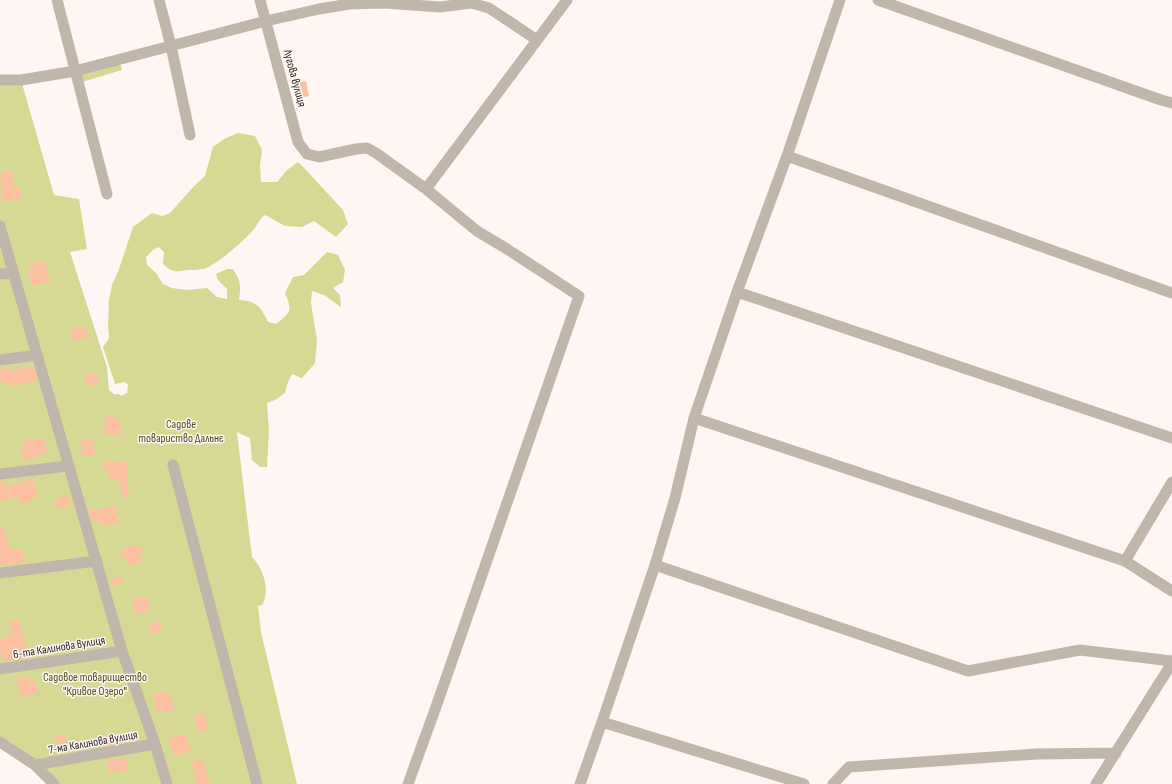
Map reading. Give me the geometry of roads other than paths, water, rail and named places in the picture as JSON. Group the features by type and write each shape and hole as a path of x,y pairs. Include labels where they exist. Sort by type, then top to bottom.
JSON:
{"street":[{"path":"57,0 107,194"},
{"path":"159,0 171,46 190,135"},
{"name":"Лугова вулиця","path":"260,0 298,142 307,154 319,157 356,148 367,148 426,189"},
{"path":"408,784 578,296 507,249 476,231 426,189 567,0"},
{"path":"580,784 656,565 676,498 694,418 737,292 787,156 840,0"},
{"path":"878,0 1172,103"},
{"path":"0,80 21,80 75,71 266,21 349,4 385,3 440,7 471,3 489,8 537,40"},
{"path":"787,156 1172,293"},
{"path":"0,226 122,651 155,744 167,784"},
{"path":"0,274 13,273"},
{"path":"737,292 1172,438"},
{"path":"0,360 37,355"},
{"path":"694,418 1125,561 1172,591"},
{"path":"174,465 257,784"},
{"path":"0,474 68,466"},
{"path":"1125,561 1172,482"},
{"path":"0,573 97,561"},
{"path":"656,565 968,672 1080,650 1172,662 1096,784"},
{"name":"6-та Калинова вулиця","path":"0,669 122,651"},
{"path":"602,722 804,784"},
{"path":"0,742 35,765 54,784"},
{"name":"7-ма Калинова вулиця","path":"35,765 155,744"},
{"path":"833,784 849,767 1036,754 1116,753"}],"park label":[{"name":"Садове товариство Дальнє","path":"181,431"},
{"name":"Садовое товарищество \"Кривое Озеро\"","path":"95,684"}]}
